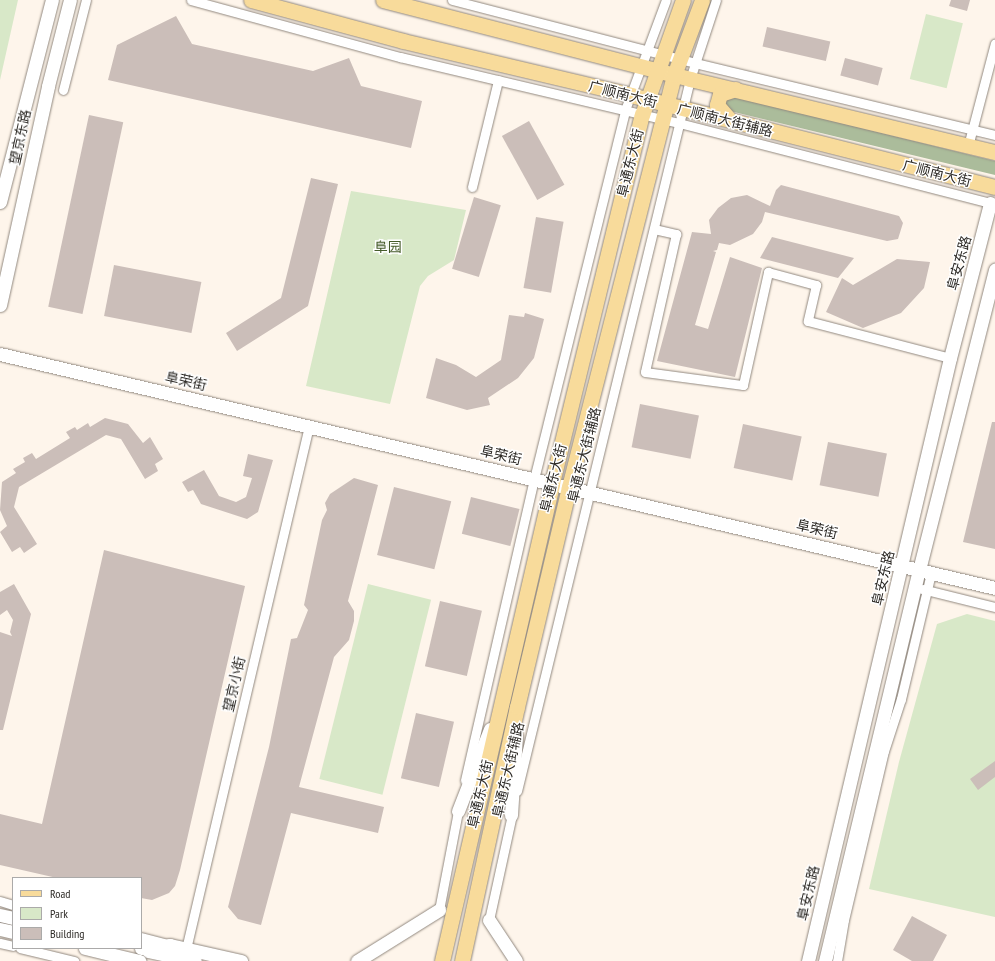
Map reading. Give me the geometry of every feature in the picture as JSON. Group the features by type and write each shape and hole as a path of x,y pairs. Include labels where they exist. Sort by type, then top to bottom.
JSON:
{"main road":[{"name":"广顺南大街","path":"251,0 403,42 631,95 647,100 666,113 681,116 730,120 919,176 995,188"},
{"path":"383,0 735,90 995,152"},
{"name":"阜通东大街","path":"442,961 552,483 642,115 656,70 683,0"},
{"name":"阜通东大街","path":"462,961 517,707 569,488 666,113 674,74 702,0"},
{"path":"730,120 717,105 720,94 735,90"}],"street":[{"name":"望京东路","path":"0,202 52,0"},
{"name":"望京东路","path":"0,304 47,91 70,0"},
{"path":"63,90 86,0"},
{"name":"广顺南大街辅路","path":"191,0 400,57 642,115 666,113"},
{"path":"452,0 695,63 995,135"},
{"path":"357,961 439,910 458,811 534,479 625,110 640,66 666,0"},
{"name":"阜通东大街辅路","path":"489,920 511,815 690,78 716,0"},
{"path":"968,146 995,42"},
{"path":"472,187 498,80"},
{"name":"广顺南大街辅路","path":"681,116 919,176 993,204"},
{"name":"阜安东路","path":"808,961 950,358 990,225 993,204"},
{"path":"654,229 676,234 645,372 743,385 768,272 816,285 808,321 950,358"},
{"path":"837,961 844,920 882,758 901,699 921,589 918,570 995,269"},
{"name":"阜荣街","path":"0,354 995,588"},
{"name":"望京小街","path":"186,949 309,426"},
{"path":"825,961 921,589 931,573"},
{"path":"921,589 995,607"},
{"path":"458,811 500,705"},
{"path":"511,815 517,707"},
{"path":"0,902 12,905"},
{"path":"0,915 12,918"},
{"path":"489,920 516,961"},
{"path":"0,929 12,932"},
{"path":"142,937 241,961"},
{"path":"0,943 12,946"},
{"path":"142,948 170,945"},
{"path":"24,949 74,961"},
{"path":"89,949 139,961"},
{"path":"142,949 195,961"}],"green space":[{"path":"0,0 18,0 0,80"},
{"path":"926,14 963,23 947,88 910,79"},
{"path":"728,95 995,161 995,175 726,110 723,99"},
{"name":"阜园","path":"351,191 466,210 454,260 428,276 420,286 390,404 306,386"},
{"path":"368,584 431,600 382,795 319,779"},
{"path":"967,614 995,621 995,917 869,889 899,762 937,624"}],"building":[{"path":"951,0 970,0 967,11 949,6"},
{"path":"176,16 192,44 313,71 349,58 361,86 422,101 411,148 108,80 117,45"},
{"path":"767,27 830,42 826,61 763,46"},
{"path":"845,58 883,68 878,85 840,75"},
{"path":"89,115 123,122 82,314 48,307"},
{"path":"529,121 564,185 537,200 502,136"},
{"path":"311,178 338,184 308,306 237,351 226,333 281,298"},
{"path":"781,185 899,216 903,223 898,239 887,241 765,212 762,222 753,234 730,245 719,243 717,250 713,251 716,252 695,325 708,329 730,257 762,268 735,377 657,361 692,232 711,234 709,220 718,208 731,198 747,195 770,206 776,190"},
{"path":"474,197 501,205 479,277 452,269"},
{"path":"536,217 564,222 551,293 523,288"},
{"path":"772,237 854,258 838,278 760,258"},
{"path":"897,259 930,262 924,288 901,313 863,328 826,312 842,278 853,285"},
{"path":"114,265 201,282 191,333 104,316"},
{"path":"525,313 544,319 534,358 518,378 488,398 490,405 467,410 426,398 436,358 456,365 476,377 501,360 509,315 524,317"},
{"path":"640,404 699,415 691,459 632,447"},
{"path":"105,418 128,424 143,443 150,437 163,459 155,464 158,471 145,479 121,439 106,435 19,487 14,507 37,544 24,553 20,547 12,552 0,532 7,526 0,510 2,482 16,473 13,469 25,462 23,458 32,453 36,459 70,438 66,432 75,427 77,430 88,423 90,427"},
{"path":"992,422 995,422 995,549 963,542"},
{"path":"743,424 802,436 792,480 734,468"},
{"path":"828,442 887,453 879,497 820,485"},
{"path":"248,454 273,460 258,512 247,519 201,504 193,490 188,492 182,482 204,470 219,496 236,502 246,497 252,478 243,476"},
{"path":"354,478 378,485 348,601 354,611 354,621 349,640 334,657 299,787 384,807 378,833 291,813 261,925 238,919 228,907 269,747 291,639 297,638 308,610 304,605 322,520 327,510 325,503 330,494"},
{"path":"394,487 451,501 434,569 377,555"},
{"path":"471,497 520,509 510,546 462,534"},
{"path":"104,550 245,586 180,870 175,886 169,893 152,900 142,898 142,877 53,877 0,865 0,814 42,824"},
{"path":"14,584 31,614 3,730 0,730 0,632 12,636 10,632 13,620 7,610 0,615 0,592"},
{"path":"440,601 482,611 467,676 425,666"},
{"path":"416,713 454,722 439,787 401,778"},
{"path":"995,761 995,777 978,790 970,779"},
{"path":"912,916 947,935 933,961 912,961 893,950"}]}
